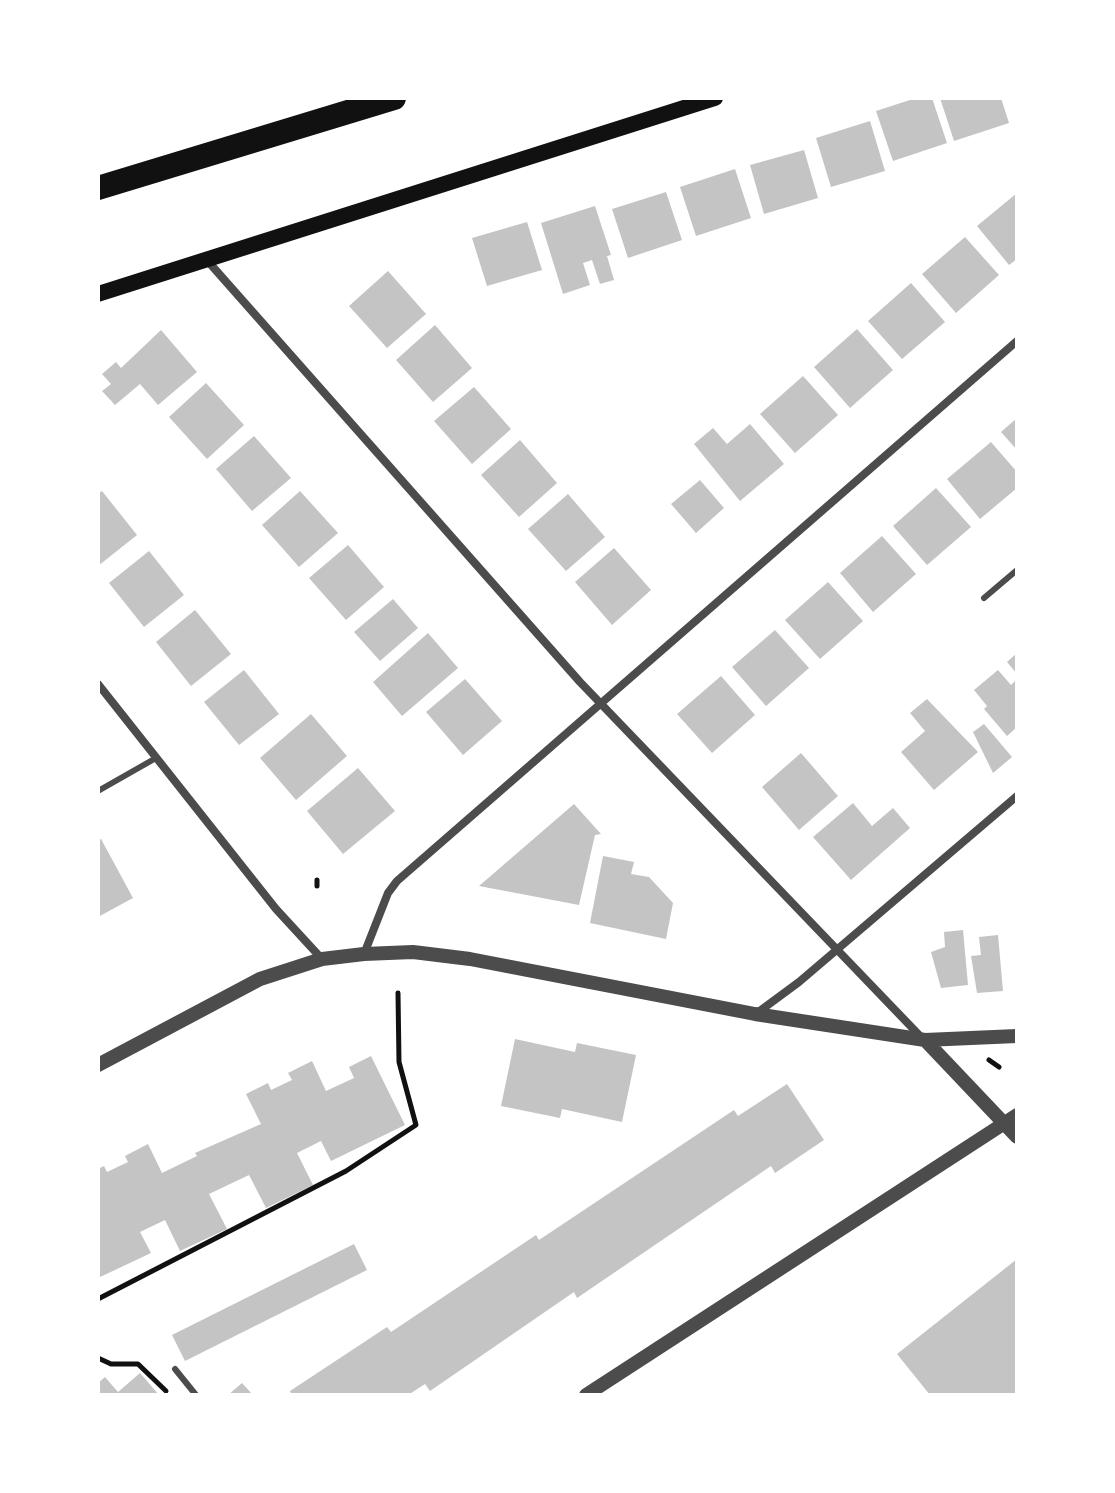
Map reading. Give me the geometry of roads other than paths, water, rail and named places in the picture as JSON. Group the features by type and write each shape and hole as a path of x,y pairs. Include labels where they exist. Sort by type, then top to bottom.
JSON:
{"highway":[{"path":"98,188 394,98"}],"main road":[{"path":"98,294 715,98"}],"street":[{"path":"205,258 600,701 836,950 925,1040 1011,1119 1017,1137"},
{"path":"364,954 388,893 397,881 600,701 1017,341"},
{"path":"98,684 276,909 322,959"},
{"path":"755,1014 836,950 1017,796"},
{"path":"98,1065 260,979 322,959 413,952 470,959 755,1014 925,1040 1017,1036"},
{"path":"586,1395 1011,1119"}],"lane":[{"path":"984,598 1017,570"},
{"path":"98,791 156,758"},
{"path":"175,1369 196,1395"}]}
